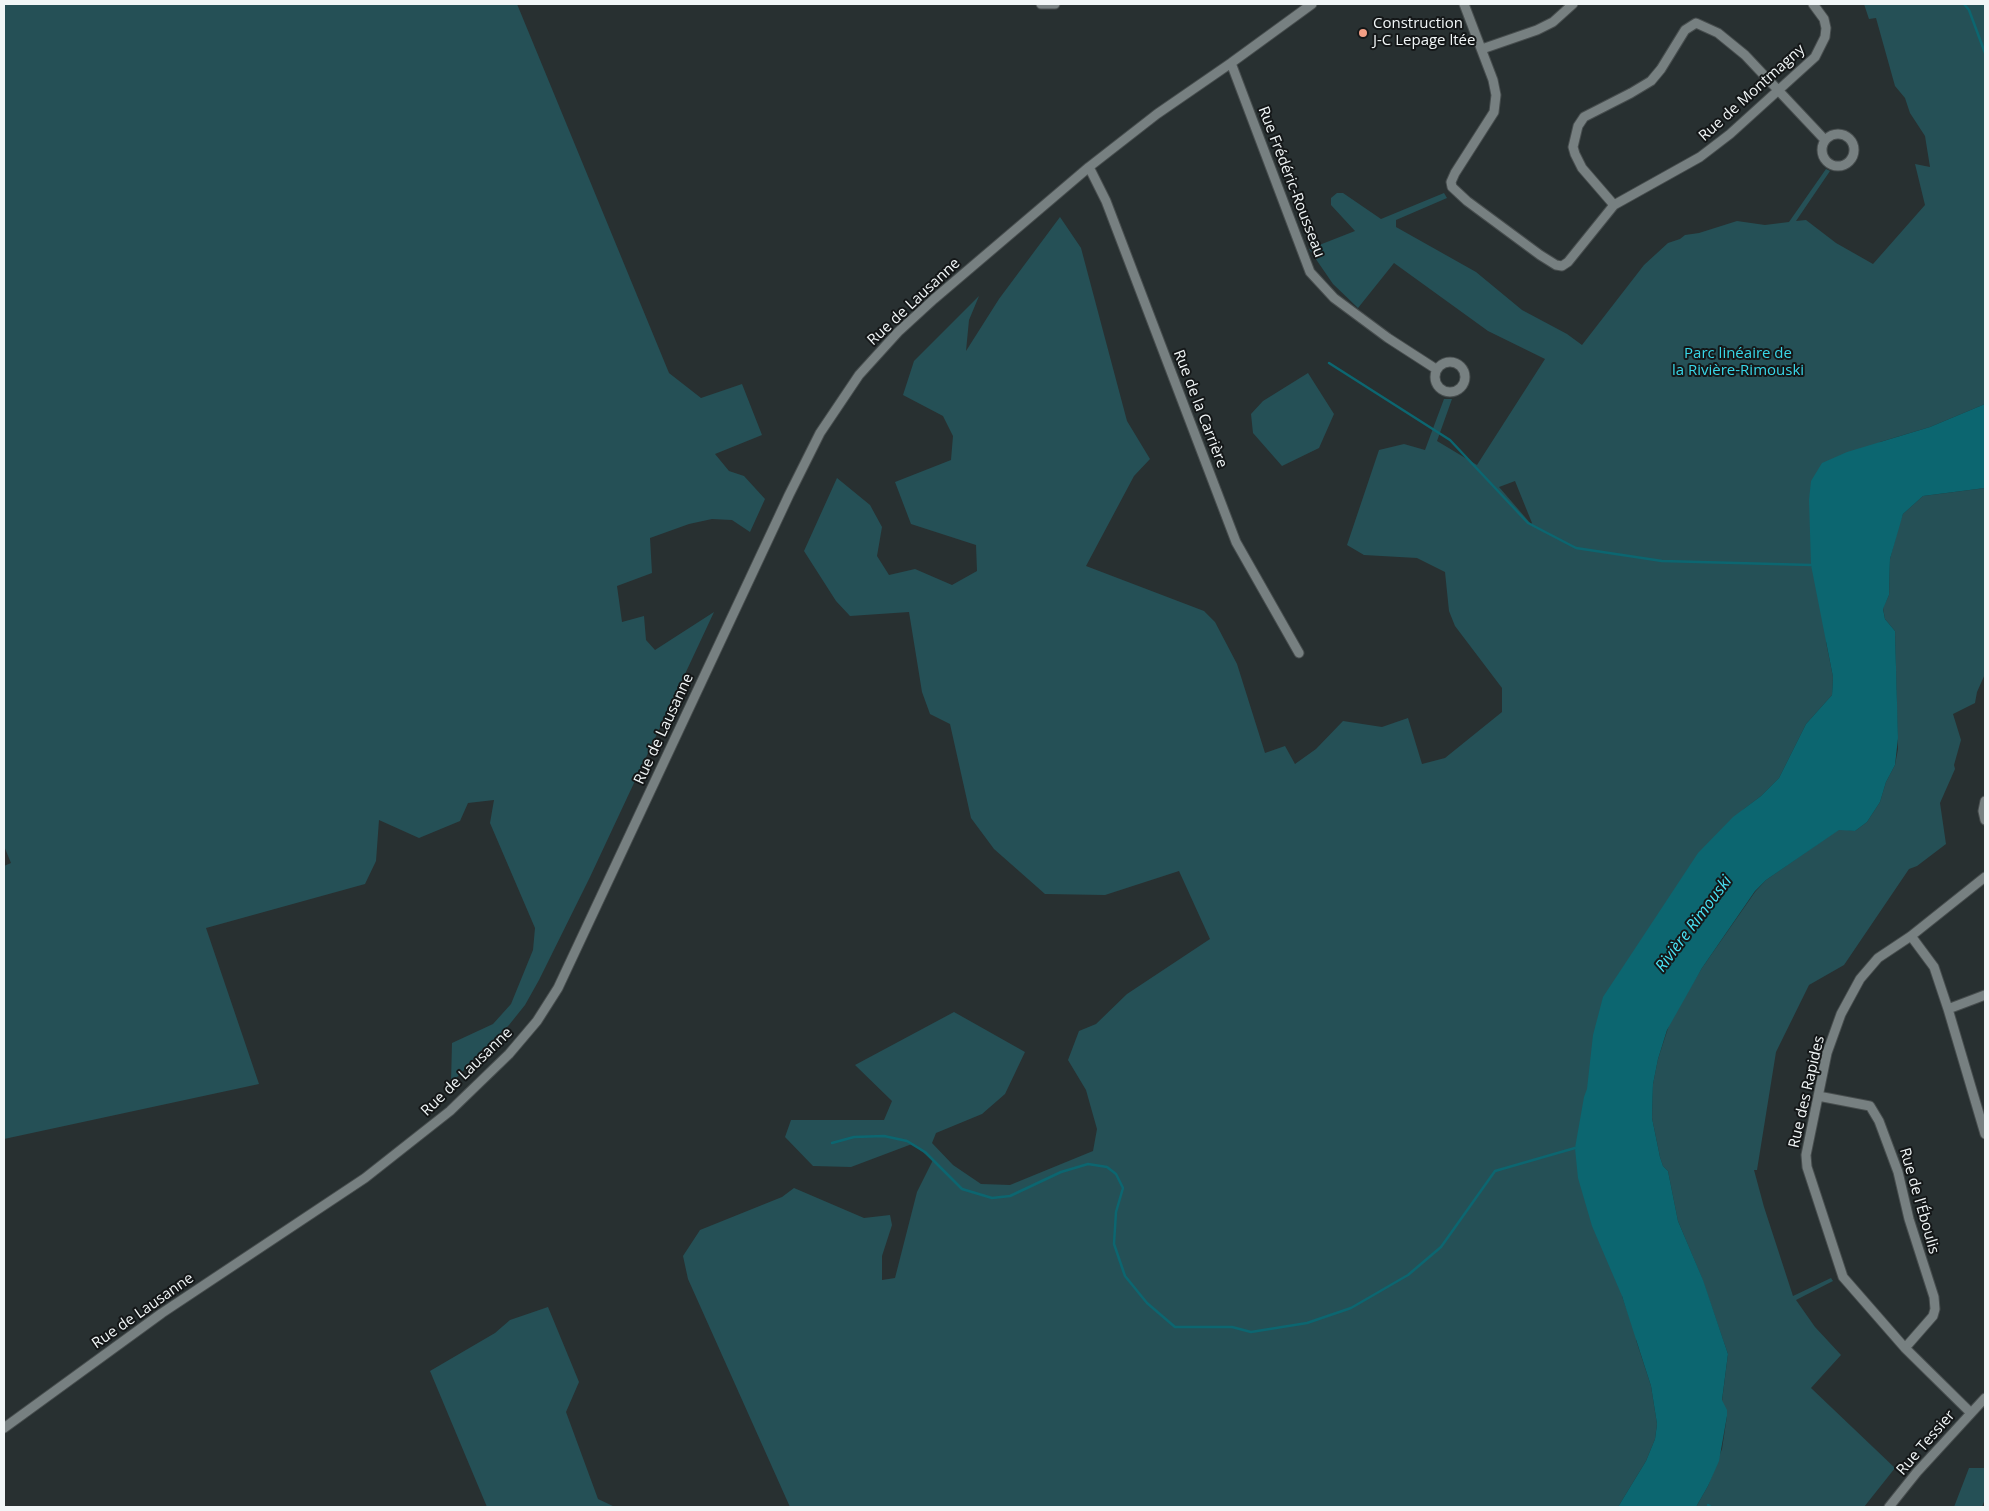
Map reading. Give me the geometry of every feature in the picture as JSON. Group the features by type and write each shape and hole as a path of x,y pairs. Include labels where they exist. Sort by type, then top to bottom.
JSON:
{"street":[{"path":"1041,4 1055,4"},
{"name":"Rue de Lausanne","path":"4,1428 162,1313 365,1178 450,1112 509,1054 537,1021 558,988 789,495 820,433 859,375 898,332 934,298 1089,167 1157,114 1312,4"},
{"name":"Rue de Montmagny","path":"1464,4 1493,80 1496,95 1494,112 1451,182 1452,187 1456,193 1540,255 1556,265 1562,266 1568,262 1614,205 1700,157 1730,134 1815,57 1825,37 1826,28 1824,19 1813,4"},
{"path":"1482,49 1537,30 1553,22 1573,4"},
{"path":"1614,205 1582,168 1575,154 1573,147 1578,126 1584,116 1632,93 1651,81 1661,69 1685,30 1696,23 1718,32 1745,56 1825,140"},
{"name":"Rue Frédéric-Rousseau","path":"1231,63 1310,272 1334,298 1388,338 1436,369"},
{"name":"Rue de la Carrière","path":"1089,167 1106,201 1236,542 1299,653"},
{"path":"1985,801 1983,811 1985,820"},
{"name":"Rue des Rapides","path":"1971,1412 1906,1348 1843,1277 1806,1167 1806,1155 1828,1053 1841,1014 1860,979 1878,958 1911,936 1985,877"},
{"path":"1911,936 1934,967 1981,1109 1985,1134"},
{"path":"1948,1009 1985,996"},
{"name":"Rue de l'Éboulis","path":"1818,1096 1870,1106 1880,1121 1898,1172 1909,1219 1934,1297 1935,1309 1933,1316 1906,1348"},
{"name":"Rue Tessier","path":"1889,1507 1917,1472 1985,1398"}],"green space":[{"path":"4,4 517,4 669,373 701,398 742,384 762,435 715,454 729,471 744,476 765,499 750,532 732,520 712,519 689,524 650,538 652,573 617,586 622,622 644,616 646,640 655,650 714,612 590,877 539,980 525,1005 509,1025 451,1083 452,1043 493,1024 511,1004 533,950 535,928 490,823 494,800 468,803 460,821 419,838 379,820 376,861 365,884 206,928 259,1084 4,1139 4,866 11,863 4,846"},
{"name":"Parc linéaire de la Rivière-Rimouski","path":"1864,4 1985,4 1985,404 1930,427 1880,442 1826,642 1833,677 1832,695 1806,724 1779,778 1761,796 1744,809 1675,890 1622,1296 1651,1386 1657,1424 1655,1439 1646,1461 1618,1507 790,1507 688,1279 683,1256 700,1230 782,1197 794,1188 864,1218 890,1215 892,1225 882,1256 882,1280 895,1278 917,1192 933,1160 912,1144 851,1167 813,1166 785,1137 791,1120 884,1120 892,1101 855,1065 954,1012 1025,1052 1005,1094 982,1114 936,1133 932,1143 953,1165 981,1184 1010,1185 1093,1151 1097,1129 1086,1090 1068,1060 1079,1031 1096,1024 1127,994 1210,939 1179,871 1105,895 1045,894 994,849 971,818 950,724 930,714 922,692 909,612 850,616 836,601 804,551 837,478 870,505 882,527 877,556 889,575 915,569 952,585 977,571 976,545 911,524 895,482 951,460 953,436 943,416 903,395 914,361 979,296 969,320 966,351 999,299 1060,217 1081,248 1127,421 1150,459 1134,476 1086,566 1204,611 1215,622 1237,664 1265,753 1285,746 1295,764 1316,749 1343,721 1382,727 1408,718 1422,764 1445,758 1502,712 1502,688 1455,626 1449,611 1445,572 1417,558 1364,555 1347,545 1379,450 1404,444 1425,450 1444,399 1452,399 1437,441 1477,465 1545,359 1488,331 1394,263 1358,308 1333,284 1309,249 1355,231 1331,205 1331,198 1337,193 1343,193 1381,219 1444,193 1447,198 1396,220 1396,227 1476,272 1522,310 1567,334 1582,345 1644,265 1668,243 1685,235 1699,233 1737,221 1765,225 1789,222 1826,169 1830,171 1796,221 1806,220 1836,243 1873,264 1925,205 1915,164 1930,167 1925,136 1910,113 1905,98 1895,86 1876,18 1869,19","holes":["1515,481 1531,524 1499,487"]},
{"path":"1308,373 1334,414 1319,448 1282,466 1253,433 1251,414 1263,401"},
{"path":"1985,488 1985,674 1977,692 1975,703 1953,714 1961,740 1954,765 1955,769 1940,803 1946,844 1917,866 1909,869 1844,965 1809,985 1776,1052 1757,1170 1754,1170 1793,1296 1831,1278 1833,1281 1796,1300 1815,1327 1841,1355 1811,1388 1895,1468 1864,1507 1696,1507 1708,1486 1722,1449 1727,1416 1722,1401 1728,1354 1701,1276 1678,1221 1668,1171 1663,1166 1660,1157 1652,1118 1653,1084 1658,1059 1671,1019 1702,968 1755,892 1766,880 1839,829 1855,831 1867,822 1880,802 1886,782 1895,765 1898,749 1895,631 1885,619 1883,608 1889,595 1890,559 1899,524 1903,514 1923,496"},
{"path":"548,1307 579,1382 566,1412 598,1499 615,1507 487,1507 430,1371 495,1333 510,1320"},
{"path":"1969,1468 1985,1468 1985,1499 1982,1507 1954,1507"}],"water":[{"name":"Rivière Rimouski","path":"1985,404 1985,488 1923,496 1903,514 1890,559 1889,595 1883,609 1885,619 1895,631 1898,738 1895,765 1886,782 1880,802 1867,822 1855,831 1839,830 1766,880 1755,891 1702,968 1667,1030 1653,1084 1652,1118 1660,1157 1663,1166 1668,1171 1678,1221 1703,1280 1728,1354 1722,1400 1727,1410 1727,1416 1719,1461 1696,1507 1618,1507 1646,1461 1655,1439 1657,1424 1651,1386 1622,1296 1592,1226 1578,1178 1575,1148 1587,1089 1593,1035 1603,997 1698,853 1733,817 1761,796 1779,778 1806,724 1832,695 1833,677 1811,565 1809,500 1811,481 1822,463 1847,452 1930,427"}],"waterway":[{"path":"1964,4 1969,10 1985,53"},
{"path":"1329,363 1450,440 1528,523 1576,548 1662,561 1811,565"},
{"path":"832,1143 854,1137 884,1136 907,1141 925,1152 962,1189 992,1198 1010,1196 1061,1172 1088,1164 1107,1167 1116,1174 1123,1188 1116,1212 1114,1244 1125,1276 1147,1303 1175,1327 1232,1327 1251,1332 1307,1323 1351,1308 1408,1275 1441,1247 1495,1171 1575,1148"}],"place":[{"name":"Construction J-C Lepage ltée","path":"1363,33"}]}
